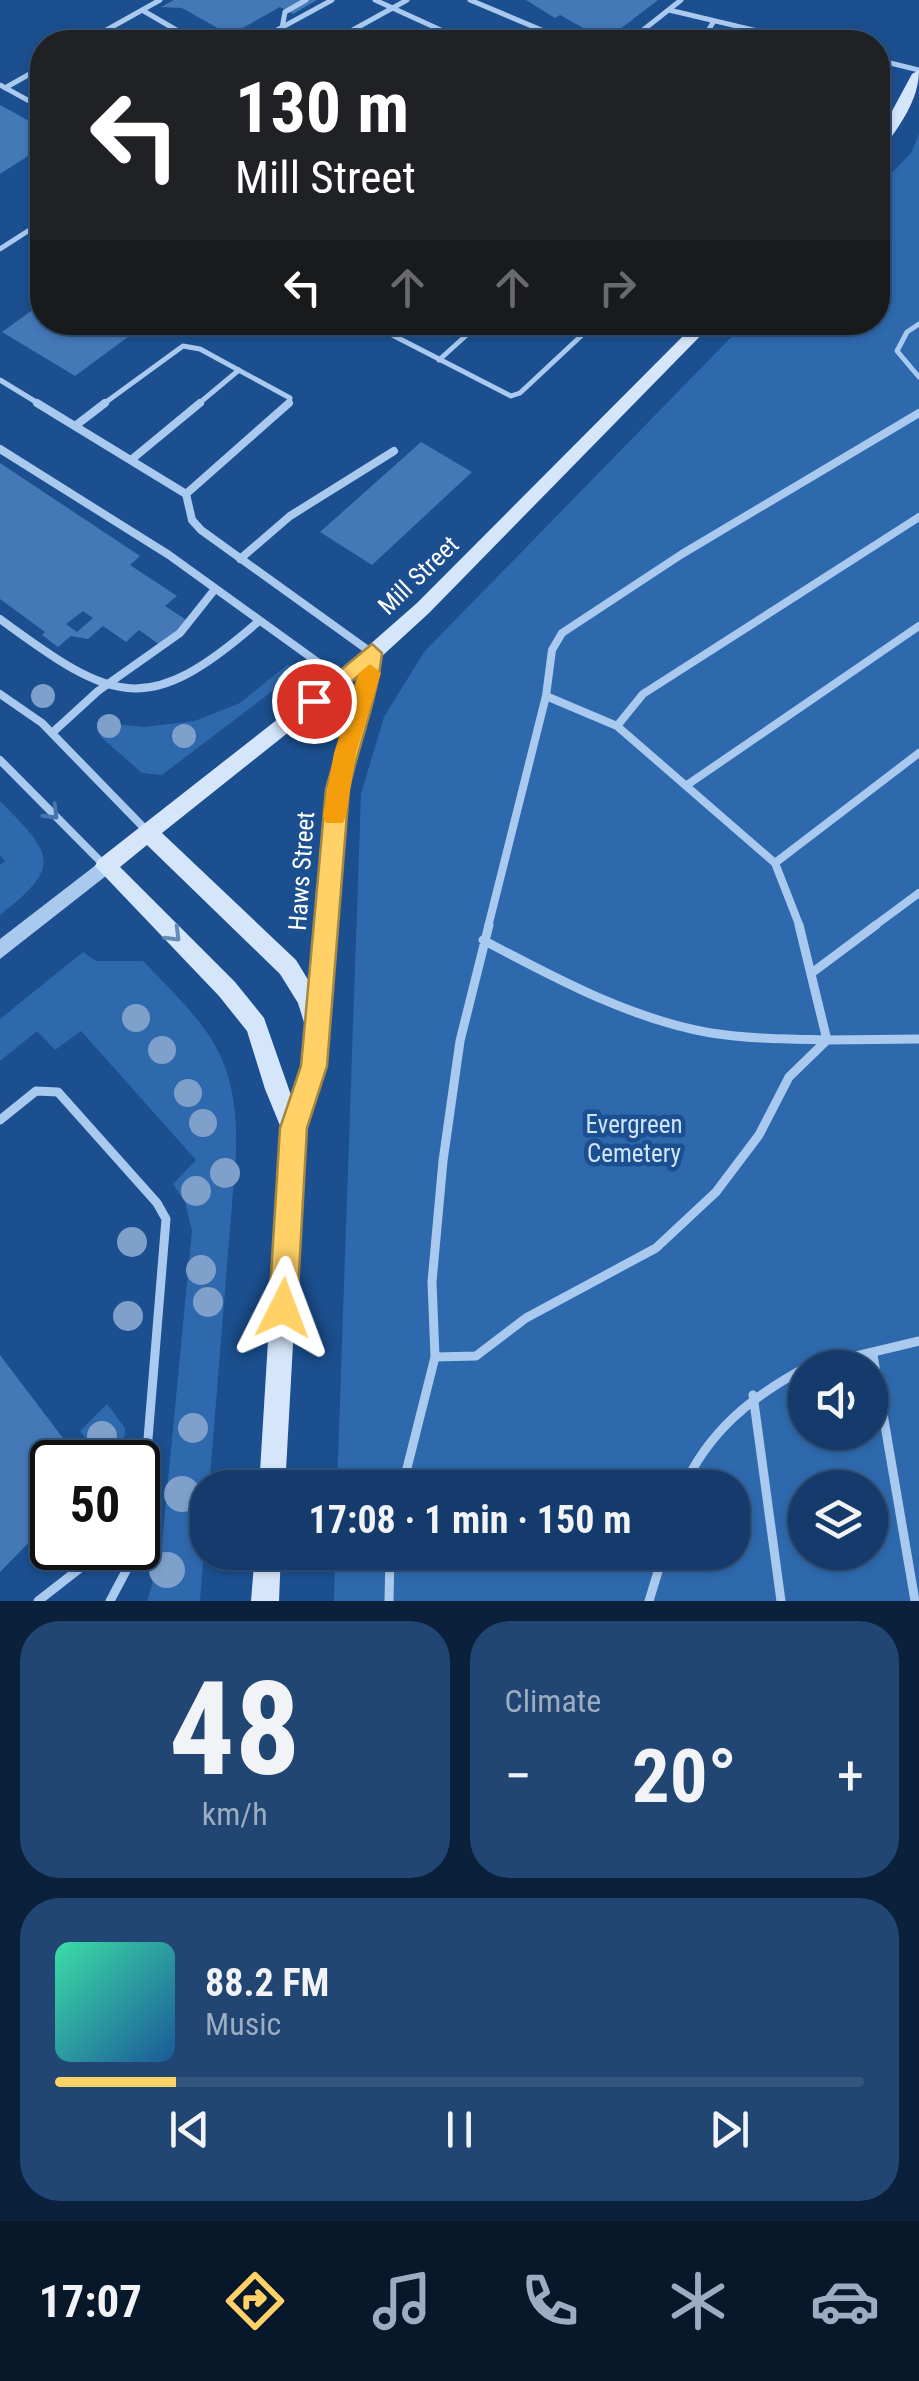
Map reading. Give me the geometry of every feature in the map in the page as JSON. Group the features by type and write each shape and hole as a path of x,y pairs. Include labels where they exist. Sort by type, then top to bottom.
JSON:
{"main road":[{"path":"890,130 919,72"},
{"name":"Mill Street","path":"105,866 342,679 423,608 694,335"},
{"name":"Haws Street","path":"273,1470 294,1128 314,1066 338,789 345,753 368,689 372,653"},
{"name":"Haws Street","path":"148,832 288,968 308,999 317,1038"},
{"name":"Haws Street","path":"105,866 256,1026 276,1090 294,1128"},
{"path":"265,1601 267,1570"}],"street":[{"name":"Mill Street","path":"0,950 105,866"}],"lane":[{"path":"106,30 160,0"},
{"path":"282,28 286,10 306,0"},
{"path":"278,30 332,0"},
{"path":"375,0 441,30"},
{"path":"353,30 407,0"},
{"path":"470,0 541,30"},
{"path":"644,30 682,0"},
{"path":"142,10 176,30"},
{"path":"669,10 753,30"},
{"path":"708,30 714,21"},
{"path":"890,64 919,72"},
{"path":"2,86 30,72"},
{"path":"2,86 30,101"},
{"path":"890,123 894,124"},
{"path":"0,249 30,230"},
{"path":"919,324 907,332 897,350 919,377"},
{"path":"392,335 511,396 520,393 582,335"},
{"path":"439,360 467,335"},
{"path":"74,426 176,348 200,348 286,394 289,404 186,494"},
{"path":"130,460 240,370"},
{"path":"0,380 186,494 192,520 201,530 372,653"},
{"path":"407,1470 435,1357 432,1282 442,1161 460,1041 546,696 552,650 562,633 682,554 919,413"},
{"path":"0,449 169,554 342,679"},
{"path":"240,559 290,516 394,451"},
{"path":"617,726 643,694 919,517"},
{"path":"52,733 106,686 160,653 192,624 215,589"},
{"path":"0,619 106,686 132,692 186,678 260,621"},
{"path":"687,785 919,626"},
{"path":"0,694 52,733 148,832"},
{"path":"546,696 617,726 775,863 795,908 827,1040"},
{"path":"775,863 919,753"},
{"path":"0,760 105,866"},
{"path":"813,972 919,893"},
{"path":"483,940 554,978 642,1014 738,1036 919,1039"},
{"path":"435,1357 476,1356 526,1318 656,1248 716,1192 759,1135 789,1077 827,1040"},
{"path":"0,1120 36,1090 58,1092 163,1212 168,1234 146,1440"},
{"path":"888,1350 919,1341"},
{"path":"693,1470 703,1451 753,1395 788,1377"},
{"path":"753,1395 780,1601"},
{"path":"888,1443 915,1601"},
{"path":"38,1601 78,1570"},
{"path":"110,1601 126,1570"},
{"path":"389,1601 390,1570"},
{"path":"649,1601 658,1570"}],"green space":[{"name":"Evergreen Cemetery","path":"919,134 919,1601 334,1601 335,1570 750,1570 750,1470 338,1470 361,794 384,717 424,652 733,335 890,335 890,175 911,153"},
{"path":"288,664 296,673 162,775 142,773 101,737 100,725 95,722 143,727 195,721 240,703"},
{"path":"0,801 31,834 44,859 35,883 0,915 0,865 5,861 0,855"},
{"path":"83,952 96,961 143,961 202,1025 225,1067 236,1120 236,1154 211,1470 190,1470 190,1570 202,1570 200,1601 147,1601 156,1570 160,1570 192,1231 185,1202 173,1184 196,1160 81,1031 55,1050 37,1031 0,1061 0,1019"},
{"path":"107,1404 125,1428 124,1440 87,1440 80,1431"}],"building":[{"path":"174,0 317,0 293,14 280,7 239,30 221,30 182,8 161,7"},
{"path":"526,0 658,0 619,30 587,30 560,15 555,18"},
{"path":"0,105 30,121 30,155 0,174"},
{"path":"30,312 30,335 131,335 75,376 2,332"},
{"path":"421,442 472,472 372,565 320,532"},
{"path":"0,463 140,556 130,565 177,596 165,606 191,623 164,648 139,630 126,642 103,626 88,639 71,636 58,647 42,635 45,632 0,599","holes":["83,611 93,618 77,632 66,624"]},
{"path":"0,1355 64,1440 30,1440 30,1541 0,1572"}],"slow traffic":[{"path":"335,816 345,753 370,673"}],"route":[{"path":"283,1308 294,1128 314,1066 338,789 345,753 368,689 372,653 314,701"}]}
